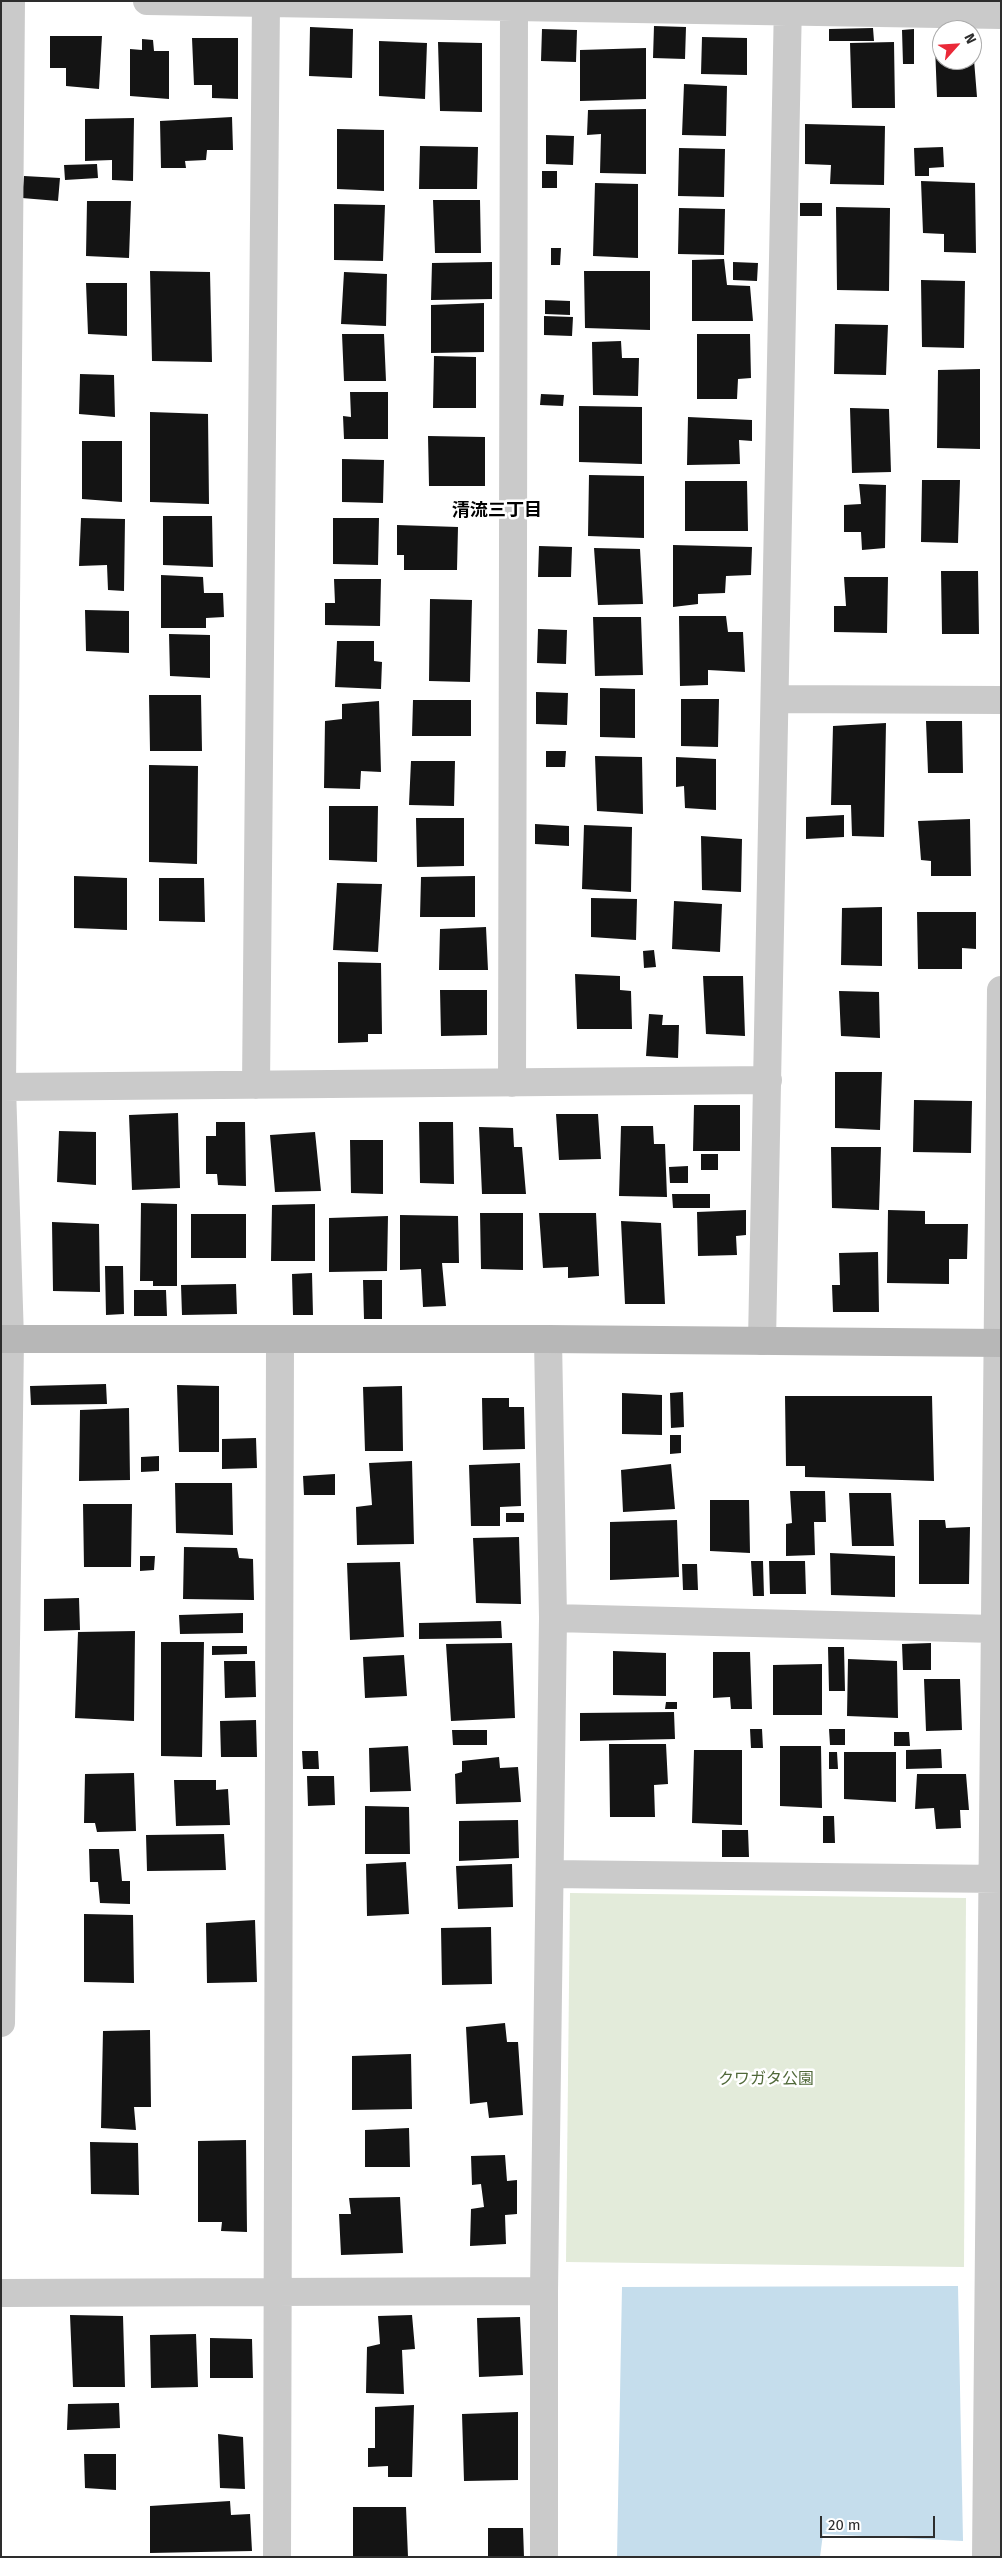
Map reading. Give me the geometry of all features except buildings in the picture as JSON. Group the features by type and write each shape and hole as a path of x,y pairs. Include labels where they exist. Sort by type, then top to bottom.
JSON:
{"street":[{"path":"1,2023 6,1339 2,1087 4,548 11,1"},
{"path":"147,1 514,7 788,6 1001,15"},
{"path":"256,1085 266,3"},
{"path":"762,1341 788,6"},
{"path":"512,1083 514,7"},
{"path":"775,699 1001,700"},
{"path":"986,2557 997,1879 995,1629 1000,1343 1001,990"},
{"path":"2,1087 768,1080"},
{"path":"6,1339 548,1339 1000,1343"},
{"path":"544,2557 544,2291 553,1618 548,1339"},
{"path":"277,2557 276,2291 280,1340"},
{"path":"553,1618 995,1629"},
{"path":"550,1874 997,1879"},
{"path":"1,2293 544,2291"}],"green space":[{"name":"クワガタ公園","path":"570,1893 966,1898 964,2267 566,2262"}],"water":[{"path":"958,2286 963,2541 823,2534 820,2557 617,2557 622,2287"}],"district":[{"name":"清流三丁目","path":"497,511"}]}
